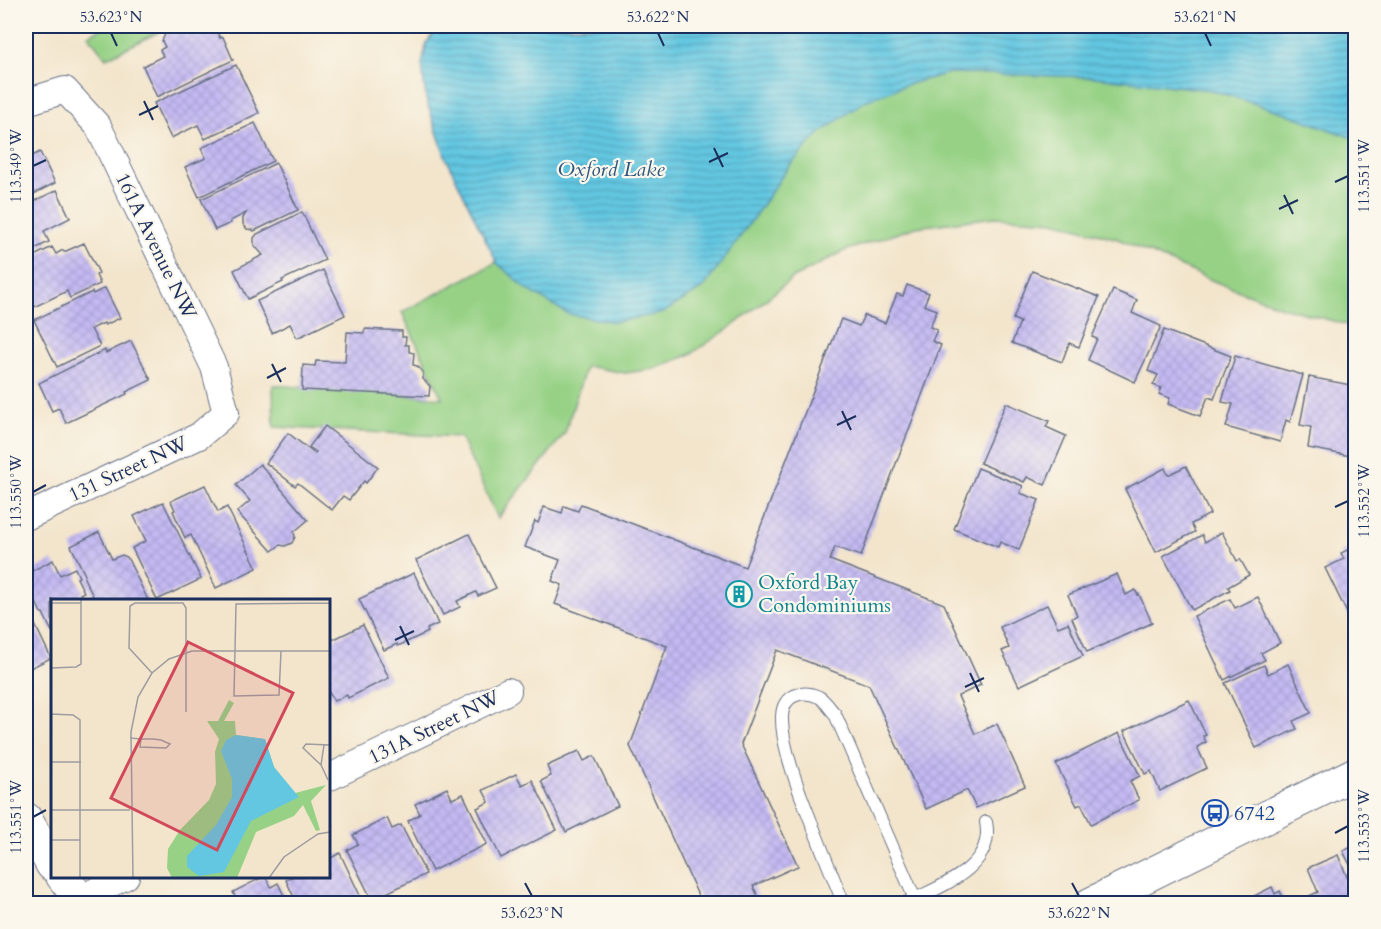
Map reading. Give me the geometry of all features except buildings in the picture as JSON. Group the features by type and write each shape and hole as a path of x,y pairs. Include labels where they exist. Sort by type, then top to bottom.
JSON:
{"street":[{"name":"161A Avenue NW","path":"26,102 65,90 98,126 214,367 226,413"},
{"name":"131 Street NW","path":"26,517 200,436 226,413"},
{"name":"131A Street NW","path":"330,777 508,691"},
{"path":"1090,903 1356,773"},
{"path":"26,819 51,863"},
{"path":"74,896 121,878"}],"lane":[{"path":"844,903 793,774 782,715 785,702 792,696 805,694 821,698 835,714 915,898"},
{"path":"903,903 953,880 972,866 981,853 988,834 986,822"}],"green space":[{"path":"107,26 171,26 106,58 88,35"},
{"path":"441,26 1355,26 1355,327 1282,307 1216,282 1118,239 1054,221 995,217 916,227 844,251 793,278 734,325 689,355 654,369 625,373 586,366 565,433 498,518 460,437 274,427 273,385 442,398 402,312 497,262 445,154 426,93 423,66 427,44"}],"water":[{"name":"Oxford Lake","path":"441,26 1355,26 1355,139 1285,113 1211,90 1094,77 949,73 906,85 865,101 820,133 789,166 704,287 663,313 615,322 568,314 528,290 497,263 446,158 426,99 422,64 427,42"}],"place":[{"name":"Oxford Bay Condominiums","path":"739,594"},
{"name":"6742","path":"1215,813"}]}
